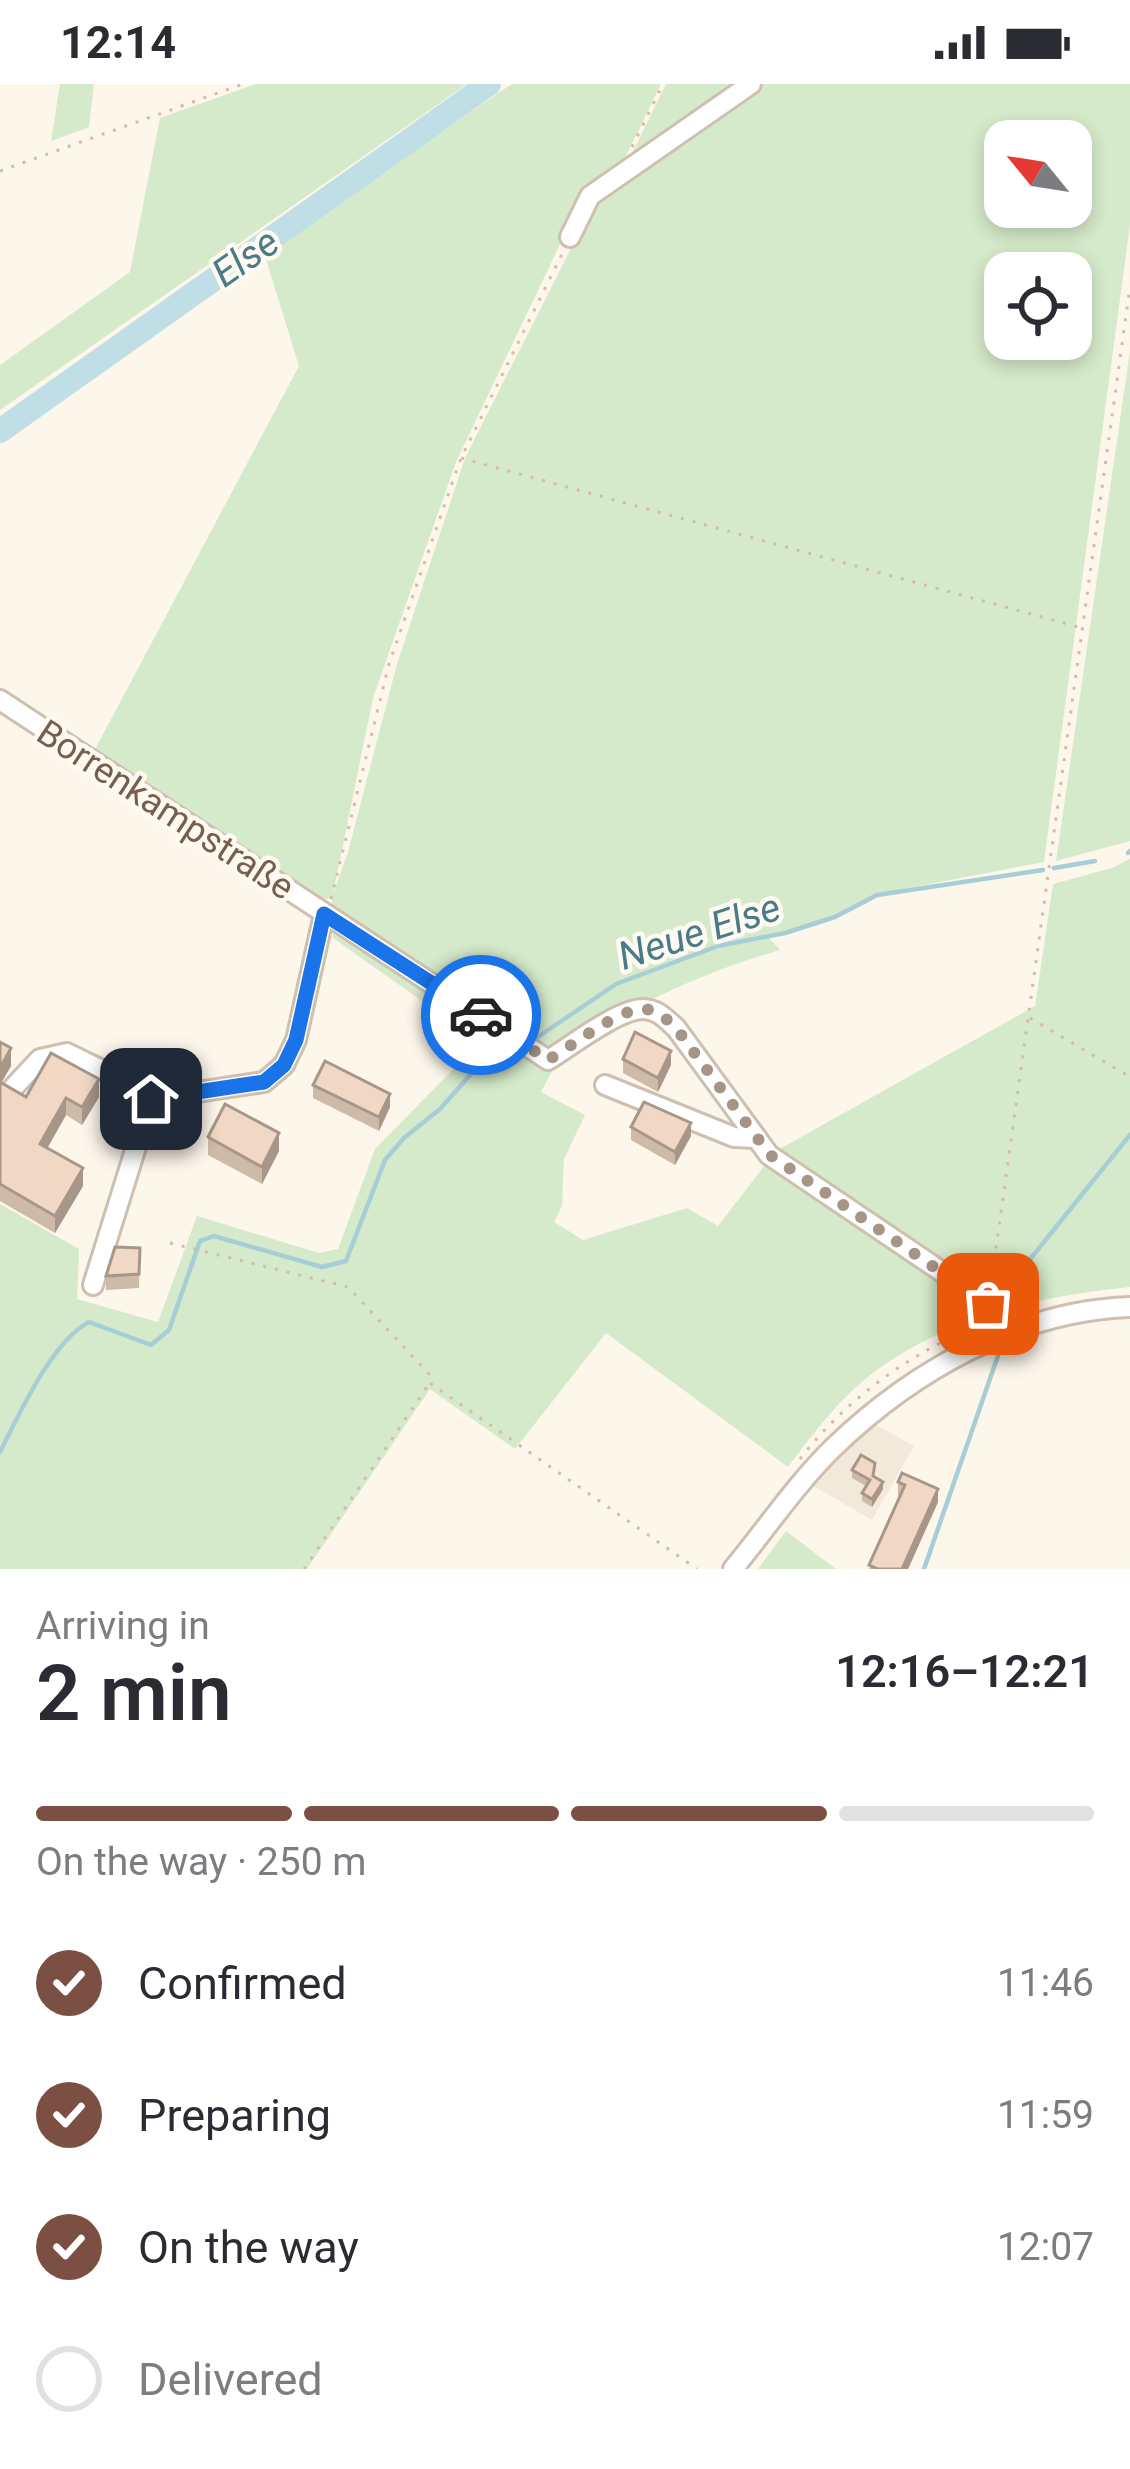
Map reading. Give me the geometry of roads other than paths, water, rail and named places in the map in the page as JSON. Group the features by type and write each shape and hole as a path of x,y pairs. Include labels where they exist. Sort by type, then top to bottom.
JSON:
{"street":[{"path":"570,237 590,196 751,84"},
{"name":"Borrenkampstraße","path":"0,700 548,1060 619,1017 641,1009 662,1015 770,1155 988,1304 1009,1332"},
{"path":"13,1088 40,1059 67,1053 155,1096 264,1082 284,1065 296,1040 324,914"},
{"path":"605,1085 734,1137 757,1138"},
{"path":"93,1286 155,1096"},
{"path":"733,1569 830,1451 888,1399 960,1354 1009,1332 1088,1311 1130,1307"}],"waterway":[{"name":"Else","path":"0,431 489,84"},
{"name":"Neue Else","path":"1054,868 1095,861"},
{"name":"Neue Else","path":"529,1043 616,984 718,946 835,917 877,895 1043,870"},
{"name":"Neue Else","path":"0,1452 38,1380 75,1332 89,1322 151,1345 169,1330 200,1241 214,1236 322,1267 346,1261 385,1160 440,1109 494,1048 519,1049"},
{"path":"1013,1306 1027,1263 1130,1135"},
{"path":"924,1569 1001,1347"}]}
